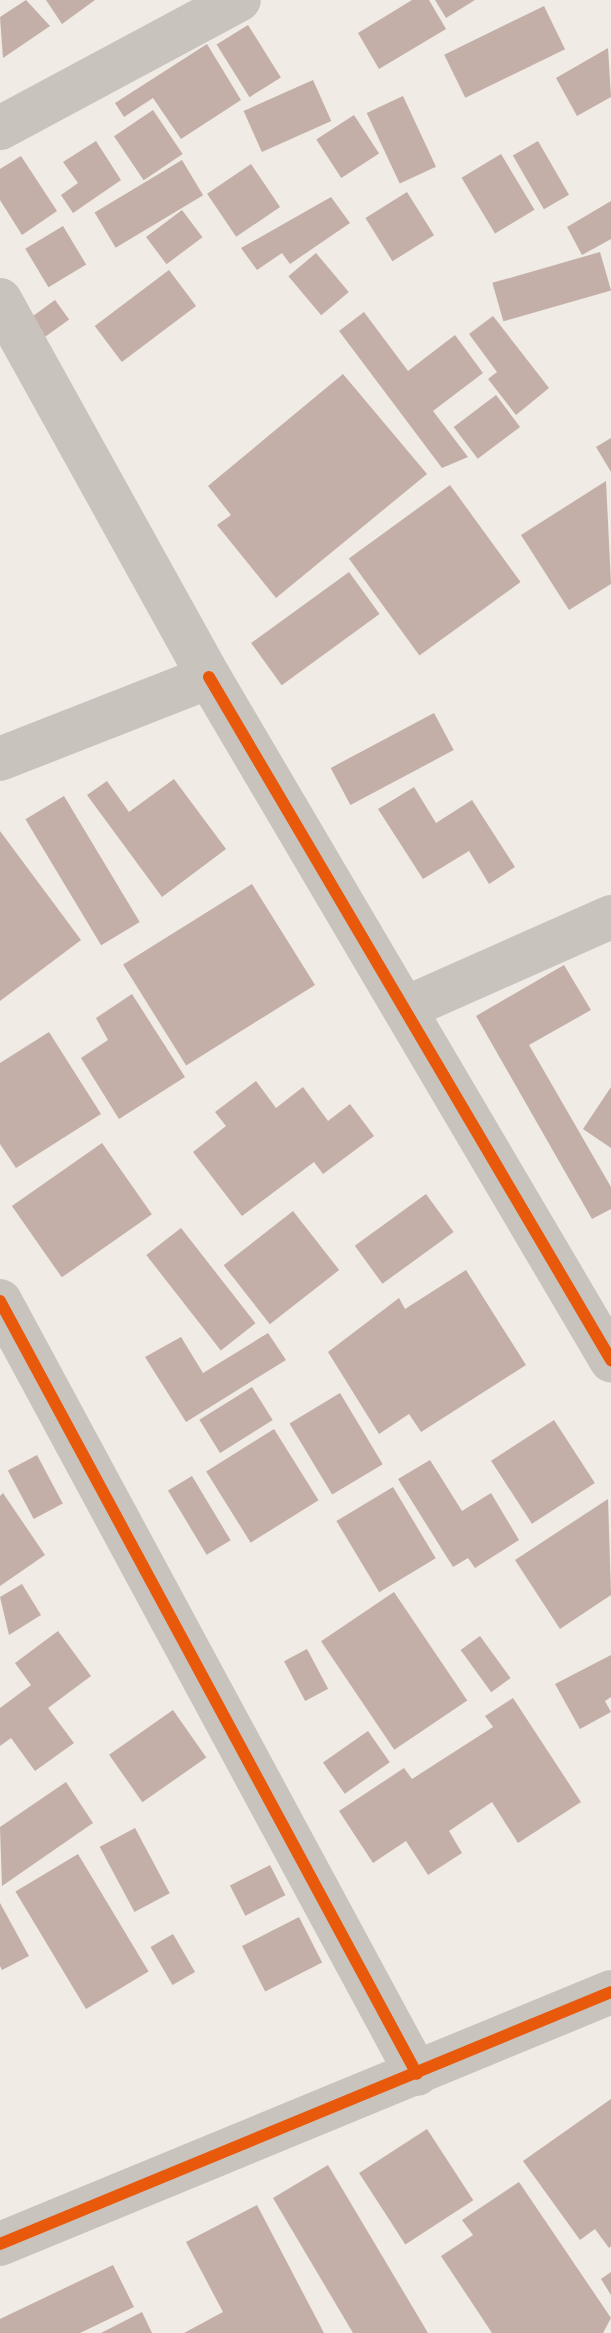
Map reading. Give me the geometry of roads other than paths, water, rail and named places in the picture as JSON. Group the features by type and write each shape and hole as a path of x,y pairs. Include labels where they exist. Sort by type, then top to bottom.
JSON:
{"street":[{"path":"0,128 239,0"},
{"path":"0,300 209,677 408,1007 611,1360"},
{"path":"0,759 209,677"},
{"path":"408,1007 611,917"},
{"path":"0,1301 417,2074"},
{"path":"0,2244 611,1992"}]}
